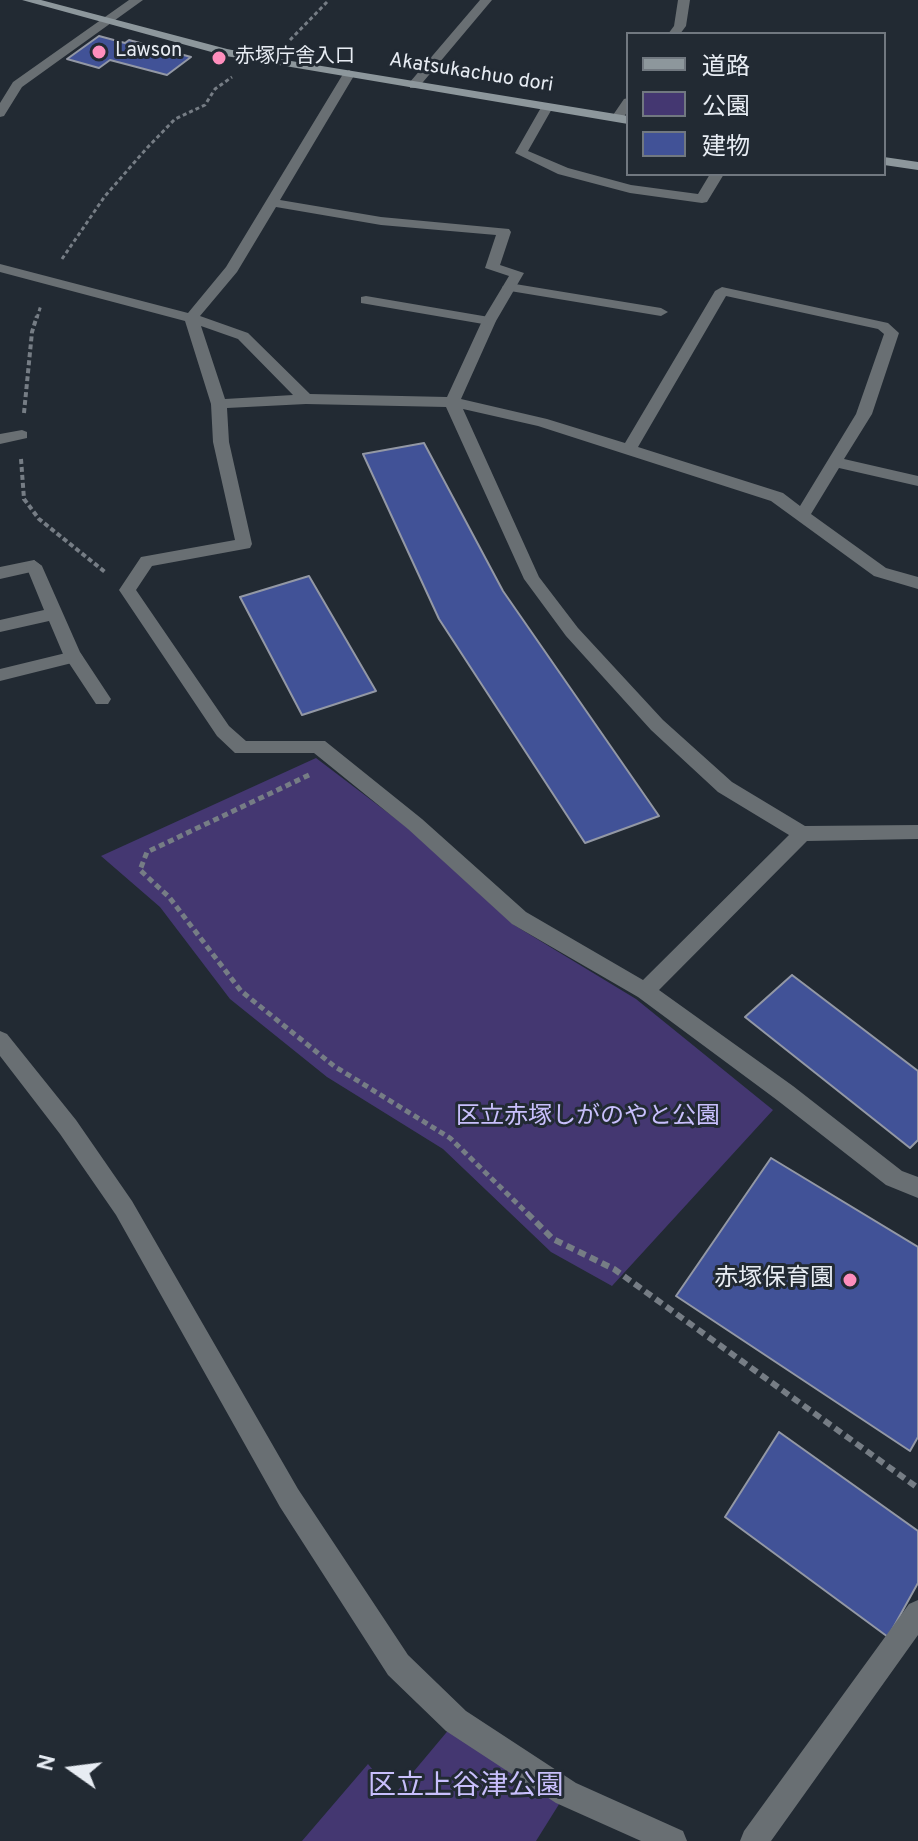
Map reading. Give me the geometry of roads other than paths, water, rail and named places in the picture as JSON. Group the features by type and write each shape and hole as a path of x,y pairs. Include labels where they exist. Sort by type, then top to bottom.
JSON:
{"street":[{"name":"Akatsukachuo dori","path":"28,0 265,60 622,119"},
{"path":"0,113 17,85 137,0"},
{"path":"414,85 486,0"},
{"path":"676,32 680,26 684,0"},
{"path":"191,318 232,269 349,74"},
{"path":"0,83 17,85"},
{"path":"547,107 521,153 563,171 630,189 702,199 716,176"},
{"path":"886,161 918,166"},
{"path":"274,203 381,221 504,232 492,268 517,273 489,321 452,402 532,579 572,632 657,725 725,787 802,834 918,832"},
{"path":"0,268 191,318 243,336 306,399"},
{"path":"509,287 661,312"},
{"path":"629,450 688,354 722,291 883,326 892,333 864,414 802,515"},
{"path":"366,300 489,321"},
{"path":"191,318 219,404 221,442 244,544 147,561 127,590 223,731 242,748 318,746 415,824 519,918 645,991 785,1093 894,1178 918,1188"},
{"path":"219,404 306,399 452,402 542,422 777,497 880,572 918,583"},
{"path":"0,439 22,435"},
{"path":"835,462 918,481"},
{"path":"0,573 34,566 74,657 102,699"},
{"path":"0,626 54,614"},
{"path":"0,675 74,657"},
{"path":"645,991 802,834"},
{"path":"0,1040 68,1127 124,1208 289,1498 398,1665 456,1721 566,1793 673,1841"},
{"path":"754,1841 918,1613"}],"place":[{"name":"Lawson","path":"99,52"},
{"name":"赤塚庁舎入口","path":"219,58"},
{"name":"赤塚保育園","path":"850,1280"}],"park label":[{"name":"区立赤塚しがのやと公園","path":"588,1118"},
{"name":"区立上谷津公園","path":"466,1788"}]}
